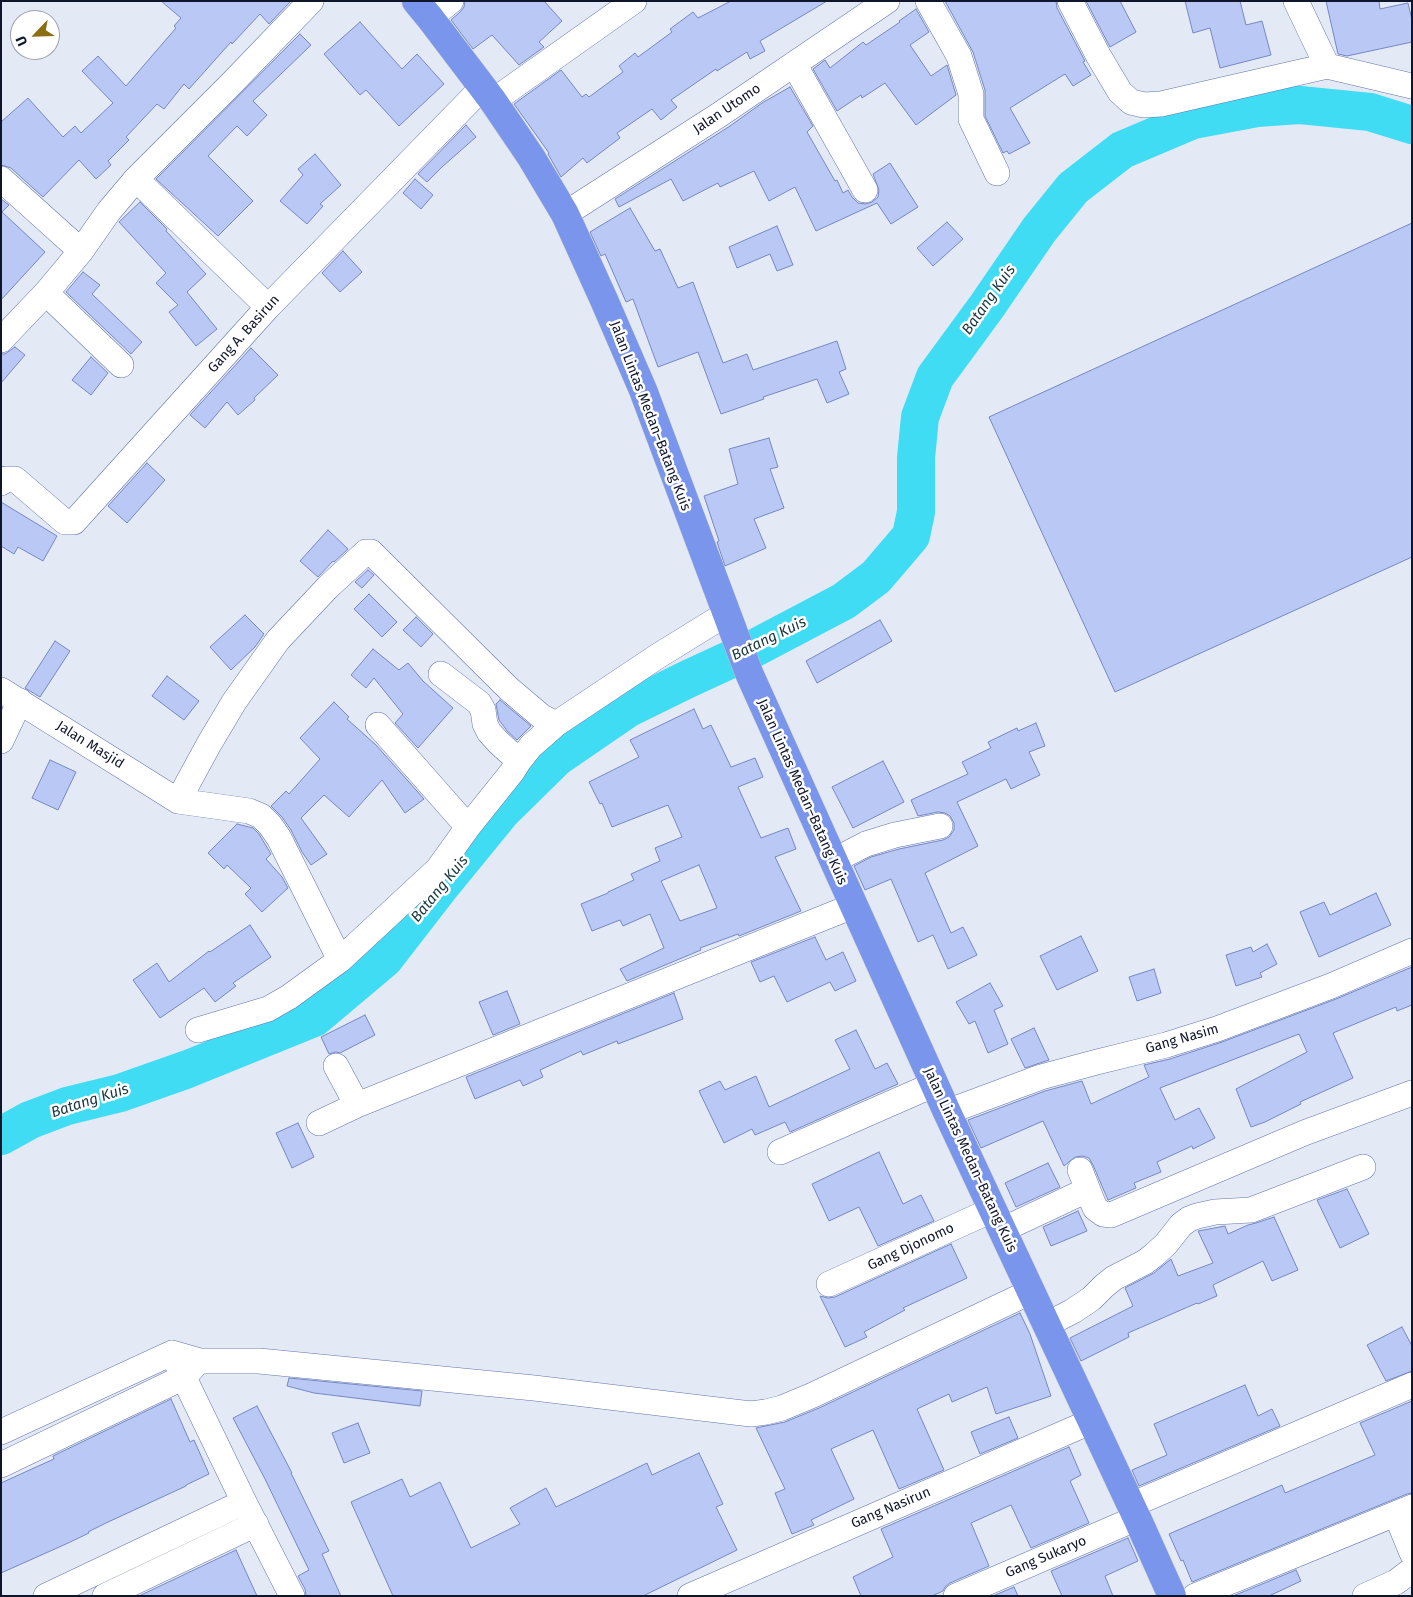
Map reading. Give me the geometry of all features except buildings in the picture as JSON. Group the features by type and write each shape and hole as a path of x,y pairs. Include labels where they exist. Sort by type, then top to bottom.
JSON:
{"highway":[{"name":"Jalan Lintas Medan–Batang Kuis","path":"423,9 488,94 531,156 565,214 643,390 749,673 947,1112 1172,1596"}],"street":[{"path":"1,340 46,293 82,251 109,211 136,179 311,1"},
{"path":"423,9 451,1"},
{"name":"Gang A. Basirun","path":"1,483 6,479 15,479 65,522 74,522 268,307 488,94 634,1"},
{"name":"Jalan Utomo","path":"565,214 719,115 887,1"},
{"path":"928,1 959,56 971,94 970,119 997,173"},
{"path":"1070,1 1120,92 1131,102 1144,105 1161,104 1328,66 1412,86"},
{"path":"1296,1 1328,66"},
{"path":"794,64 865,190"},
{"path":"1,179 82,251"},
{"path":"136,179 268,307"},
{"path":"46,293 120,365"},
{"path":"340,960 279,838 266,820 249,811 178,801 234,702 278,640 328,587 366,552 371,552 509,689 542,717 556,724"},
{"path":"198,1030 268,1009 289,997 340,960 438,869 512,772 519,760 531,746 556,724 658,656 730,626"},
{"path":"441,674 479,703 489,732 519,760"},
{"path":"1,741 10,696"},
{"name":"Jalan Masjid","path":"10,696 178,801"},
{"path":"378,725 468,828"},
{"path":"833,861 866,844 895,835 940,826"},
{"path":"319,1123 357,1105 853,906"},
{"name":"Gang Nasim","path":"947,1112 1041,1077 1166,1045 1217,1029 1331,986 1412,952"},
{"path":"336,1066 357,1105"},
{"path":"780,1152 935,1084"},
{"name":"Gang Djonomo","path":"829,1284 997,1220 1084,1180 1095,1208 1103,1214 1111,1215 1304,1133 1412,1094"},
{"path":"1046,1325 1091,1299 1114,1278 1145,1262 1166,1244 1181,1225 1190,1219 1215,1212 1251,1210 1364,1167"},
{"path":"1,1465 192,1369 269,1362 495,1384 751,1414 766,1412 782,1408 813,1395 1030,1292"},
{"path":"25,1454 6,1429 172,1353 192,1369 244,1502 292,1596"},
{"name":"Gang Sukaryo","path":"956,1596 1412,1385"},
{"name":"Gang Nasirun","path":"690,1596 1092,1421"},
{"path":"46,1596 93,1586 244,1502"},
{"path":"1195,1596 1404,1510 1412,1552"},
{"path":"105,1596 256,1524"},
{"path":"1365,1596 1396,1582 1412,1570"}],"waterway":[{"name":"Batang Kuis","path":"1,1136 30,1120 67,1106 120,1093 188,1069 314,1018 384,959 502,811 557,757 627,709 751,650 844,601 876,577 911,536 916,512 916,458 920,417 935,377 1039,230 1073,188 1122,150 1193,120 1257,108 1300,105 1370,112 1412,125"}]}
